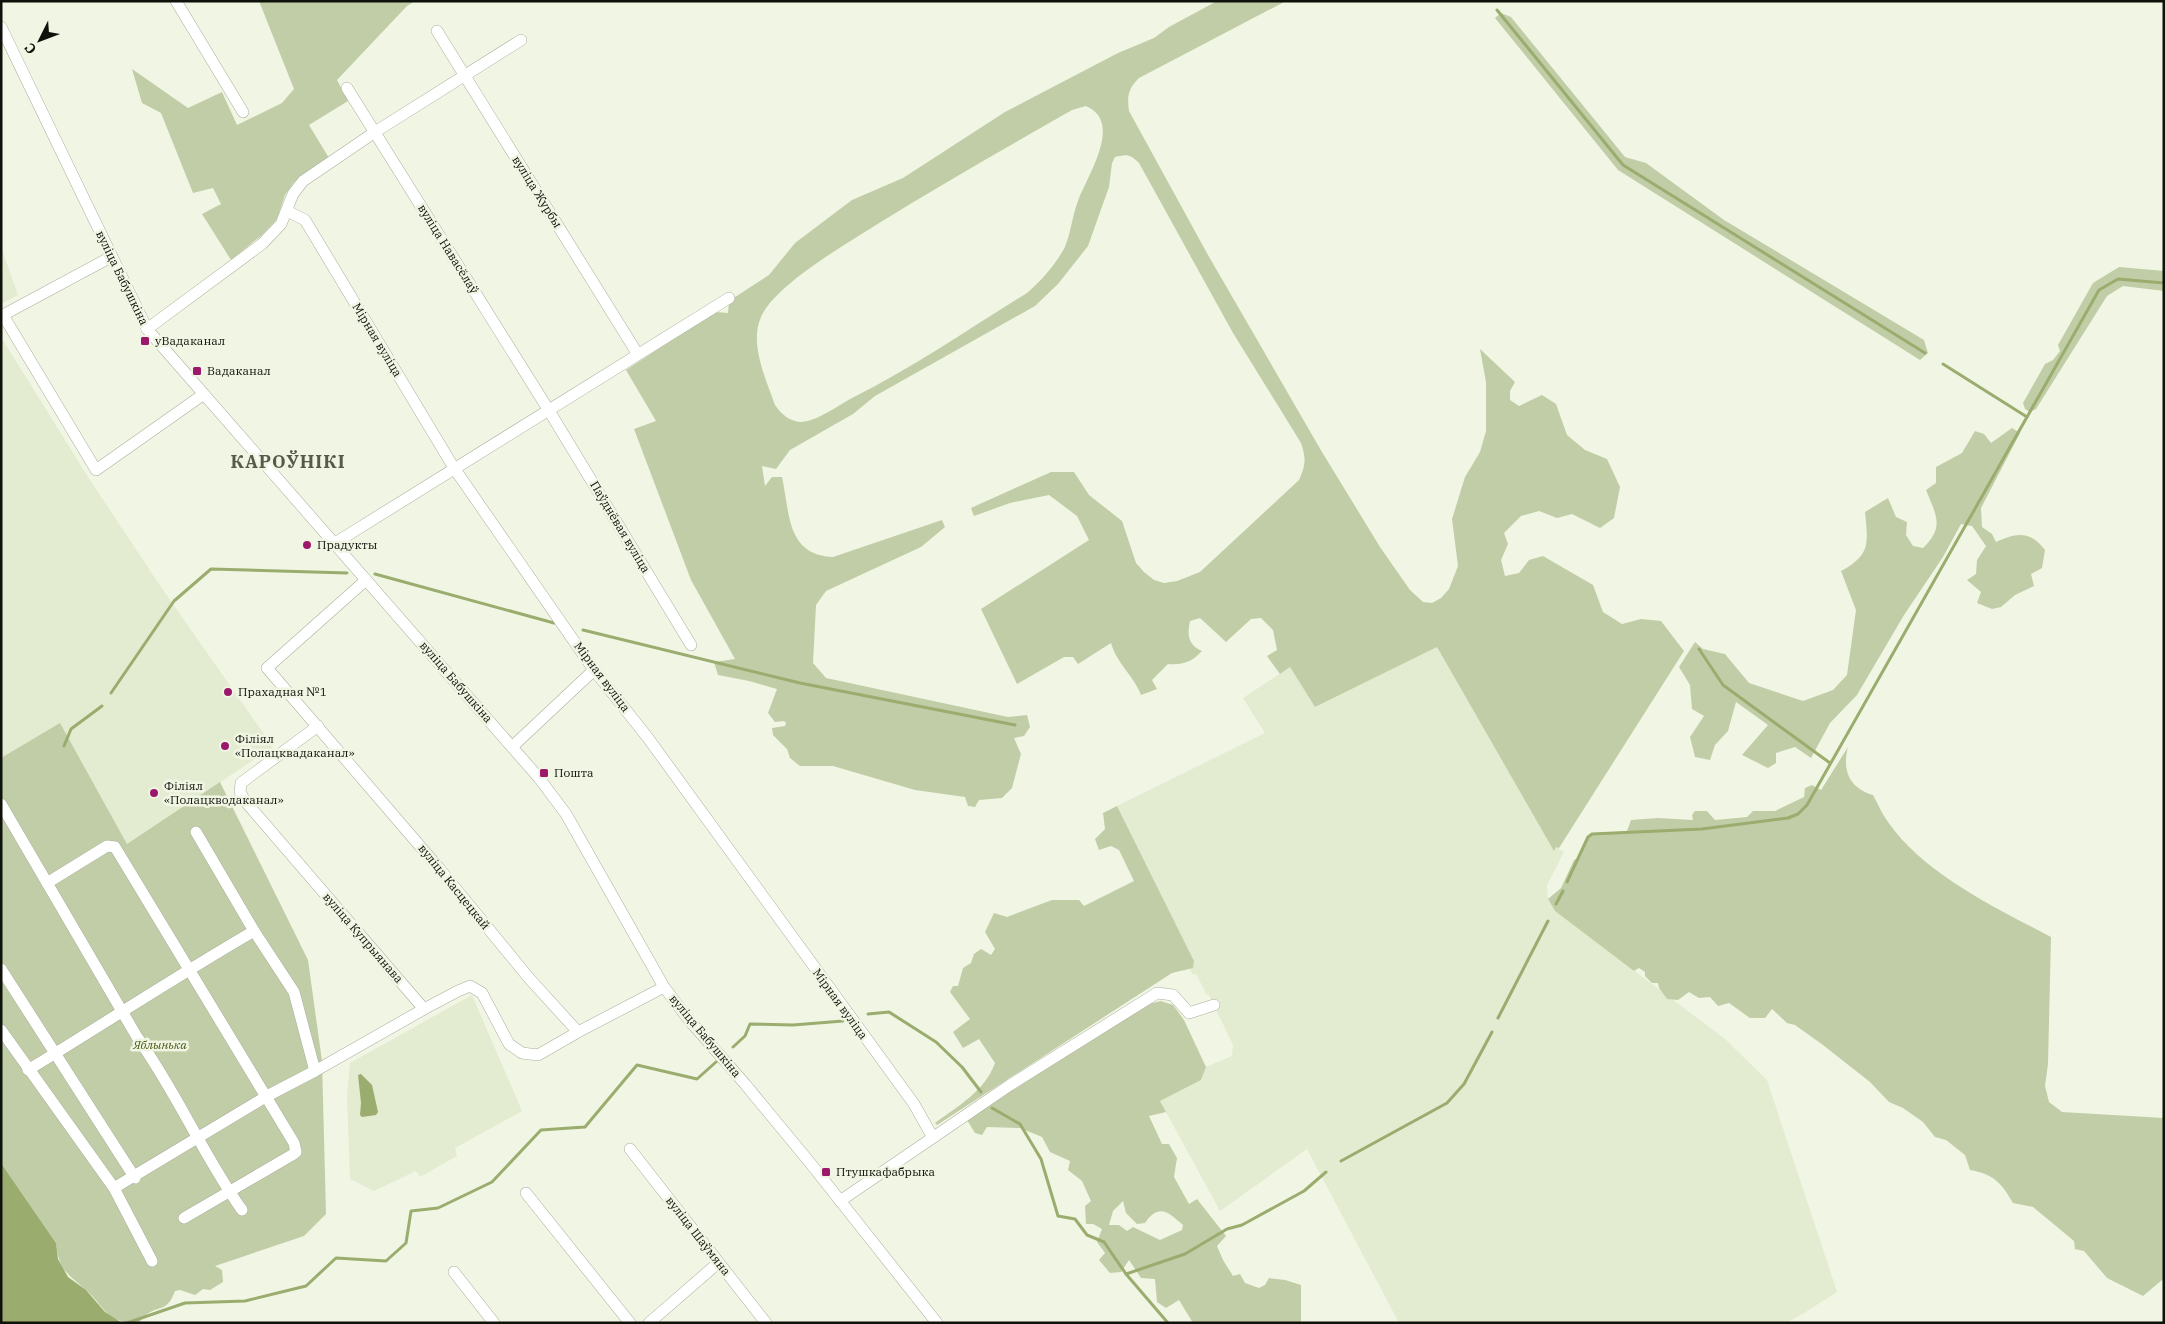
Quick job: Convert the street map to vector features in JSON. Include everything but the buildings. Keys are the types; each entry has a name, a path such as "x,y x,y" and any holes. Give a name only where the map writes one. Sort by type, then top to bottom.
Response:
{"street":[{"path":"176,1 242,112"},
{"name":"вуліца Бабушкіна","path":"1,27 147,329 513,746 566,814 664,987 688,1020 746,1084 938,1323"},
{"name":"вуліца Журбы","path":"437,31 637,354"},
{"path":"147,329 262,244 281,224 293,194 303,181 375,132 521,40"},
{"name":"вуліца Навасёлаў","path":"347,88 548,409"},
{"name":"Мірная вуліца","path":"287,211 305,220 454,468 594,670 648,738 914,1104 932,1136"},
{"path":"111,257 3,315 96,470 204,394"},
{"path":"334,543 729,298"},
{"name":"Паўднёвая вуліца","path":"548,409 691,645"},
{"name":"вуліца Касцецкай","path":"366,580 267,668 438,867 528,977 578,1032"},
{"path":"513,746 594,670"},
{"name":"вуліца Купрыянава","path":"318,726 241,783 240,792 245,801 424,1009"},
{"path":"1,804 199,1137 230,1193 242,1210"},
{"path":"196,832 254,931 294,992 315,1071"},
{"path":"47,883 106,846 115,847 294,1143 296,1152 230,1193 184,1218"},
{"path":"28,1070 123,1012 188,969 254,931"},
{"path":"1,969 134,1178"},
{"path":"114,1188 134,1178 267,1096 458,990 470,986 482,993 509,1044 522,1053 538,1055 664,987"},
{"path":"840,1200 1010,1085 1157,993 1173,994 1189,1013 1214,1005"},
{"path":"1,1030 114,1188 152,1261"},
{"name":"вуліца Шаўмяна","path":"630,1149 766,1323"},
{"path":"526,1193 630,1323"},
{"path":"649,1323 718,1263"},
{"path":"454,1272 494,1323"}],"shaded area":[{"path":"1,247 18,295 1,304"},
{"path":"1,337 88,477 161,587 273,747 127,844 60,724 1,758"},
{"path":"1437,647 1554,850 1556,847 1564,852 1547,885 1548,899 1555,911 1725,1039 1767,1080 1837,1292 1786,1323 1399,1323 1307,1149 1220,1211 1160,1101 1201,1080 1206,1067 1232,1056 1233,1045 1209,995 1207,995 1196,974 1193,975 1190,969 1193,967 1194,961 1117,806 1265,733 1243,698 1290,667 1315,707"},
{"path":"472,995 522,1111 455,1148 457,1156 420,1177 416,1171 374,1191 350,1179 347,1096 350,1063"},
{"path":"361,1074 372,1085 378,1112 376,1115 362,1117 360,1115 361,1103 358,1075"},
{"path":"1,1163 56,1243 58,1259 68,1277 86,1290 105,1312 122,1323 1,1323"}],"green space":[{"path":"259,1 415,1 407,6 337,80 348,101 309,125 329,158 294,182 285,195 277,219 262,235 231,260 202,214 221,204 213,188 193,193 161,113 142,103 132,69 188,108 222,92 237,125 282,103 294,89"},
{"path":"1217,1 1286,1 1139,78 1129,93 1129,111 1208,255 1322,452 1380,547 1410,590 1423,602 1432,603 1441,598 1449,589 1458,566 1452,519 1465,477 1480,452 1486,431 1486,382 1480,349 1515,382 1510,391 1510,400 1519,406 1542,395 1556,404 1567,435 1585,450 1607,459 1620,487 1614,518 1600,528 1572,514 1557,518 1539,511 1521,516 1504,533 1508,544 1501,560 1505,576 1519,573 1529,560 1543,556 1593,585 1603,612 1622,624 1641,619 1661,621 1684,651 1559,848 1556,847 1554,851 1437,647 1315,707 1290,667 1280,674 1267,656 1277,650 1273,630 1261,618 1251,619 1226,642 1200,618 1190,621 1189,635 1191,643 1202,651 1195,658 1187,662 1168,664 1152,680 1157,689 1141,695 1117,657 1111,643 1078,664 1073,657 1064,657 1017,684 981,609 1089,540 1077,516 1049,495 1010,503 974,516 971,508 1051,472 1074,472 1089,495 1122,521 1136,563 1154,580 1164,583 1177,581 1200,572 1299,480 1304,466 1304,453 1301,443 1233,333 1139,163 1128,156 1115,157 1112,163 1109,187 1088,246 1058,284 1035,306 875,396 853,414 790,450 776,469 762,466 765,486 772,477 782,477 793,530 798,540 806,549 818,554 833,557 942,520 945,527 921,547 826,591 816,605 813,663 826,678 1008,717 1027,715 1030,727 1024,736 1014,738 1021,754 1012,788 1002,798 979,800 975,807 968,806 965,797 915,790 833,766 800,766 790,758 787,749 773,735 772,728 785,726 786,723 784,721 775,722 768,713 777,689 718,675 714,662 735,659 691,580 634,429 656,421 626,370 715,312 728,313 729,301 769,275 795,243 852,200 903,178 1005,112 1118,53 1154,38 1169,27","holes":["1086,106 1097,114 1102,124 1103,136 1100,150 1078,201 1064,249 1043,278 1027,293 920,360 822,415 809,421 798,422 786,417 780,411 775,405 763,373 757,338 761,317 781,292 812,266 863,233 1072,110"]},
{"path":"1501,13 1511,17 1625,157 1646,163 1724,220 1924,340 1928,353 1920,360 1618,170 1495,18"},
{"path":"2119,267 2164,271 2164,291 2123,286 2107,296 2036,409 2030,412 2025,409 2023,403 2045,364 2053,360 2060,351 2058,345 2093,283"},
{"path":"2012,428 2020,433 1981,508 1982,527 1992,534 1996,542 2016,535 2022,535 2034,539 2045,550 2042,568 2031,574 2034,586 2015,595 2001,607 1992,609 1977,603 1981,592 1967,580 1976,574 1977,560 1986,546 1972,526 1961,524 1943,557 1904,615 1857,695 1830,723 1811,758 1795,747 1776,753 1776,763 1768,768 1742,755 1768,725 1736,702 1728,731 1715,745 1710,760 1695,757 1690,737 1704,716 1692,709 1690,685 1679,667 1695,642 1703,649 1725,654 1749,683 1803,701 1833,690 1847,675 1856,610 1841,571 1851,565 1863,553 1867,540 1865,512 1888,498 1896,517 1907,522 1906,535 1913,546 1923,548 1930,541 1936,527 1935,514 1926,490 1936,483 1936,467 1962,453 1975,431 1984,434 1991,443"},
{"name":"Яблынька","path":"60,723 127,844 220,782 308,960 322,1061 326,1214 304,1236 215,1266 222,1270 223,1282 210,1290 203,1289 195,1295 180,1290 175,1291 166,1305 147,1314 139,1323 119,1321 113,1318 65,1271 59,1260 56,1243 1,1163 1,758"},
{"path":"1848,747 1846,763 1849,777 1858,788 1873,795 1888,822 1903,841 1921,858 1941,874 1985,902 2051,937 2048,1064 2045,1086 2049,1102 2062,1112 2164,1118 2164,1281 2162,1280 2143,1296 2107,1278 2084,1251 2075,1249 2074,1241 2033,1207 2013,1203 1996,1180 1985,1174 1970,1170 1965,1155 1946,1140 1935,1137 1923,1122 1903,1108 1889,1102 1870,1082 1795,1025 1787,1023 1772,1009 1765,1018 1750,1018 1729,1003 1718,1006 1710,997 1699,998 1689,992 1678,1000 1667,999 1659,988 1658,983 1652,983 1645,976 1645,972 1639,968 1634,971 1555,911 1548,899 1561,888 1574,860 1580,857 1588,837 1592,834 1627,831 1631,820 1658,818 1693,820 1692,815 1695,811 1707,811 1715,820 1747,817 1753,811 1775,811 1804,797 1805,788 1812,785 1821,790"},
{"path":"1117,806 1194,961 1193,968 1172,973 937,1125 935,1123 978,1090 985,1082 995,1063 979,1039 963,1048 953,1032 970,1019 950,992 953,986 958,986 963,968 971,963 974,954 981,949 991,955 995,949 985,932 994,913 1007,917 1052,900 1079,900 1084,906 1134,881 1119,850 1111,846 1099,850 1095,839 1105,829 1103,813"},
{"path":"1161,1001 1173,1005 1184,1020 1206,1067 1201,1080 1160,1101 1166,1112 1149,1116 1162,1144 1169,1144 1177,1158 1174,1177 1189,1204 1197,1199 1226,1236 1217,1246 1233,1276 1240,1274 1245,1283 1259,1288 1265,1285 1269,1278 1301,1285 1301,1323 1193,1323 1179,1300 1166,1308 1157,1302 1155,1279 1141,1278 1129,1260 1121,1272 1110,1273 1099,1260 1105,1253 1097,1242 1102,1229 1093,1224 1086,1224 1085,1206 1091,1201 1082,1181 1068,1170 1070,1161 1050,1152 1042,1137 1020,1128 987,1127 982,1135 975,1133 967,1120 1144,1005","holes":["1123,1201 1126,1213 1137,1224 1145,1223 1159,1211 1168,1213 1183,1225 1182,1230 1160,1240 1133,1227 1127,1231 1119,1225 1109,1225 1113,1211"]}],"waterway":[{"path":"1497,10 1623,165 1925,353"},
{"path":"1567,882 1588,837 1592,834 1702,829 1788,818 1798,814 1807,805 2099,290 2118,279 2164,283"},
{"path":"1943,364 2027,417"},
{"path":"111,693 174,601 211,569 347,573"},
{"path":"375,574 554,623"},
{"path":"583,630 800,683 1015,725"},
{"path":"1699,649 1723,685 1830,763"},
{"path":"64,746 71,729 102,706"},
{"path":"1556,904 1563,891"},
{"path":"1498,1018 1548,921"},
{"path":"868,1014 889,1012 936,1042 962,1067 981,1092"},
{"path":"733,1047 745,1036 750,1024 793,1025 843,1021"},
{"path":"1341,1161 1447,1103 1464,1084 1492,1032"},
{"path":"127,1323 185,1303 245,1301 306,1286 336,1258 386,1261 406,1243 411,1211 438,1208 492,1182 541,1130 585,1127 637,1065 697,1079 716,1062"},
{"path":"992,1108 1020,1124 1041,1159 1058,1216 1075,1219 1087,1235 1104,1242 1126,1274 1168,1323"},
{"path":"1126,1274 1185,1254 1227,1229 1242,1225 1304,1191 1326,1172"}],"place":[{"name":"уВадаканал","path":"145,341"},
{"name":"Вадаканал","path":"197,371"},
{"name":"Прадукты","path":"307,545"},
{"name":"Прахадная №1","path":"228,692"},
{"name":"Філіял «Полацквадаканал»","path":"225,746"},
{"name":"Пошта","path":"544,773"},
{"name":"Філіял «Полацкводаканал»","path":"154,793"},
{"name":"Птушкафабрыка","path":"826,1172"}],"district":[{"name":"КАРОЎНІКІ","path":"288,462"}]}
